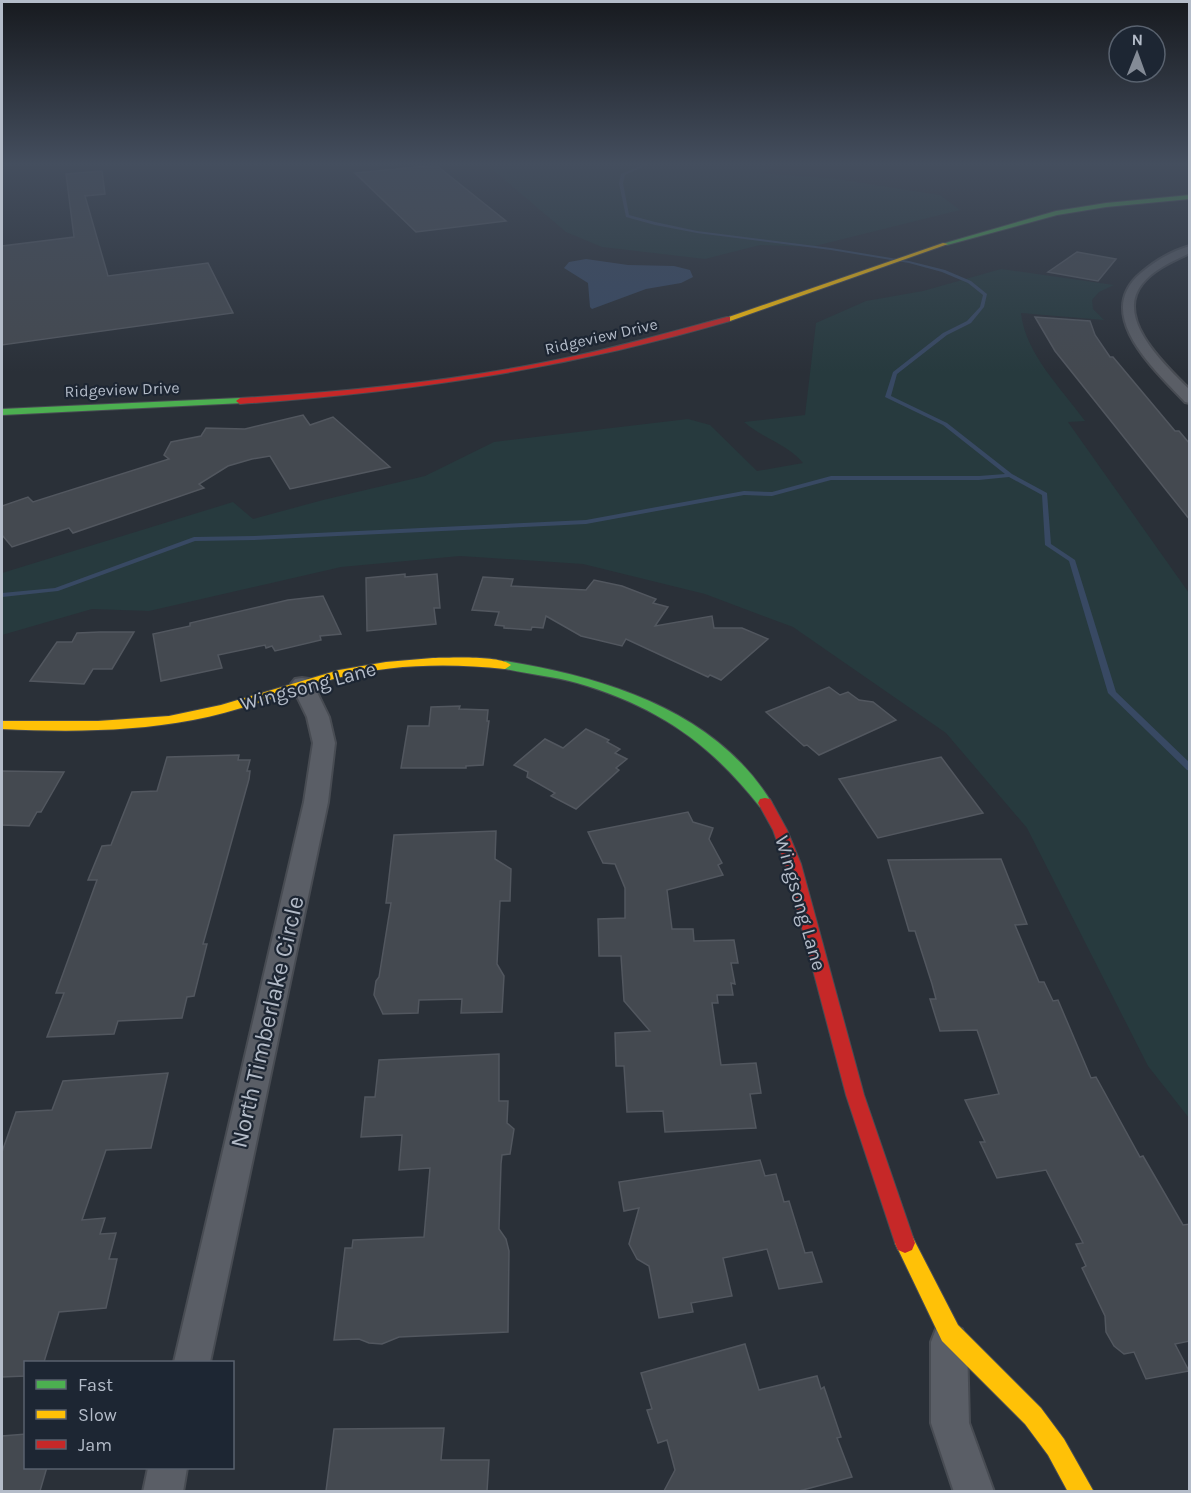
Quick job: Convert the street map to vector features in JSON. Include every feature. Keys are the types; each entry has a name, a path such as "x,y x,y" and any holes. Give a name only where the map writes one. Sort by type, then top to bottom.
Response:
{"main road":[{"name":"Ridgeview Drive","path":"2,412 296,398 535,368 626,348 988,233"},
{"name":"Wingsong Lane","path":"2,725 86,726 142,723 192,716 246,703 344,673 399,664 442,661 494,662 544,669 583,678 641,700 677,719 720,751 745,776 766,805 782,834 797,879 843,1056 873,1153 903,1237 949,1332 1027,1409 1063,1454 1082,1491"}],"street":[{"path":"1190,249 1157,264 1144,273 1134,285 1126,301 1126,316 1135,335 1162,371 1190,399"},
{"name":"North Timberlake Circle","path":"192,1361 316,802 324,743 318,717 302,684"},
{"name":"Wingsong Lane","path":"949,1332 950,1423 974,1491"},
{"path":"163,1491 168,1469"}],"green space":[{"path":"568,233 869,233 811,247 760,245 705,259 602,247"},
{"path":"1001,269 1114,285 1099,292 1092,300 1093,309 1104,320 1021,313 1024,328 1045,370 1085,421 1068,422 1189,593 1189,1118 1148,1066 1027,828 946,733 793,627 705,594 583,564 460,556 341,567 149,611 92,609 2,635 2,573 233,502 253,519 425,476 494,442 688,419 710,425 757,471 803,463 790,451 744,422 805,415 816,323 866,301 923,291"}],"water":[{"path":"586,259 628,265 674,266 690,270 693,277 681,283 646,289 592,309 588,283 564,268 569,262"}],"building":[{"path":"73,233 96,233 108,276 208,263 233,313 2,345 2,246 74,237"},
{"path":"1077,252 1116,259 1098,281 1048,272"},
{"path":"1035,317 1090,321 1095,335 1110,357 1113,357 1175,431 1179,431 1190,444 1190,520 1055,351"},
{"path":"303,415 310,425 333,417 390,467 290,489 270,456 252,459 228,466 199,484 204,488 73,533 69,528 12,547 2,535 2,506 28,497 33,502 169,459 164,455 171,442 201,436 206,428 245,429"},
{"path":"405,574 405,577 437,574 440,608 434,608 436,624 367,631 366,578"},
{"path":"483,577 513,579 511,586 586,590 594,580 622,586 656,599 653,603 668,607 655,626 712,616 714,628 742,628 768,639 721,680 710,675 708,677 626,639 622,646 581,636 546,616 543,628 532,627 531,630 495,625 499,612 472,610"},
{"path":"323,596 341,634 320,636 321,640 275,651 272,646 266,648 265,645 218,655 222,668 161,681 153,634 288,600"},
{"path":"134,632 112,669 93,669 84,684 30,681 57,642 72,642 77,633"},
{"path":"829,687 840,695 848,692 859,700 873,702 896,720 819,755 807,745 804,746 766,712"},
{"path":"460,706 459,709 488,710 487,721 489,721 483,765 466,766 466,768 401,768 408,726 429,726 431,707"},
{"path":"586,729 609,740 607,742 620,749 615,753 627,759 616,768 619,770 576,809 551,796 555,793 527,777 528,772 514,765 545,739 563,748"},
{"path":"239,755 238,760 250,760 247,771 250,771 249,779 203,944 207,944 194,996 187,997 182,1018 118,1021 114,1034 47,1037 64,993 56,993 97,880 88,880 102,846 111,845 132,792 157,791 167,757"},
{"path":"941,757 983,813 878,838 839,779"},
{"path":"2,771 64,772 41,812 37,812 29,826 2,825"},
{"path":"688,812 693,822 713,828 709,839 722,863 718,865 723,875 667,890 672,929 693,929 694,941 734,940 738,963 731,963 735,984 731,983 733,995 717,995 718,1003 712,1003 721,1065 756,1063 761,1093 750,1094 756,1128 665,1132 663,1111 627,1112 624,1066 616,1066 615,1033 650,1031 624,1001 621,956 599,956 598,919 625,918 625,888 615,864 603,863 588,832"},
{"path":"496,831 495,859 511,869 510,901 500,901 497,964 504,976 502,1012 461,1013 462,999 419,1000 418,1013 383,1014 374,995 391,903 386,903 394,835"},
{"path":"1001,859 1027,924 1015,925 1039,982 1044,982 1053,1001 1058,1000 1091,1078 1096,1077 1140,1157 1143,1156 1183,1225 1190,1224 1190,1341 1175,1344 1189,1371 1146,1379 1134,1352 1124,1354 1114,1346 1106,1332 1105,1316 1082,1268 1086,1266 1076,1244 1083,1243 1046,1170 997,1178 980,1142 985,1142 965,1100 999,1094 977,1030 940,1031 930,999 936,999 932,984 915,931 909,931 888,860"},
{"path":"499,1054 499,1101 508,1101 507,1123 514,1129 510,1154 502,1155 499,1229 506,1239 509,1251 508,1332 399,1337 382,1344 359,1339 334,1340 345,1248 352,1248 353,1240 424,1237 430,1168 399,1170 402,1135 361,1137 365,1097 375,1097 379,1060"},
{"path":"168,1073 151,1148 106,1150 82,1220 105,1218 100,1234 116,1233 109,1259 117,1259 106,1308 59,1312 44,1361 24,1361 24,1376 2,1377 2,1152 16,1112 52,1110 63,1081"},
{"path":"760,1160 765,1176 776,1174 784,1202 789,1201 805,1253 812,1252 822,1282 779,1289 767,1249 723,1258 732,1296 691,1303 693,1312 659,1318 649,1266 637,1259 629,1244 639,1208 624,1211 619,1182"},
{"path":"745,1344 759,1390 817,1376 821,1389 824,1387 841,1437 837,1438 852,1477 799,1491 664,1491 675,1470 667,1440 658,1443 647,1410 652,1409 641,1373"},
{"path":"444,1428 441,1460 489,1460 487,1491 326,1491 334,1429"},
{"path":"24,1434 24,1469 46,1469 40,1491 2,1491 2,1436"}],"waterway":[{"path":"702,233 871,255 943,271 970,282 985,295 982,307 969,322 945,334 895,373 888,397 945,424 1010,475"},
{"path":"2,595 56,590 194,539 586,522 744,493 772,494 831,478 979,478 1010,475"},
{"path":"1010,475 1045,494 1048,545 1072,560 1112,693 1190,768"}],"traffic: fast":[{"path":"945,244 986,233"},
{"path":"2,412 240,401"},
{"path":"505,665 580,680 616,691 651,706 683,725 713,747 741,773 765,803"}],"traffic: slow":[{"path":"727,319 945,244"},
{"path":"2,725 146,723 224,709 316,680 386,665 433,661 505,665"},
{"path":"905,1243 950,1333 1033,1416 1056,1447 1082,1492"}],"traffic: jam":[{"path":"240,401 425,384 547,365 667,337 727,319"},
{"path":"765,803 780,830 793,864 855,1095 905,1243"}]}
